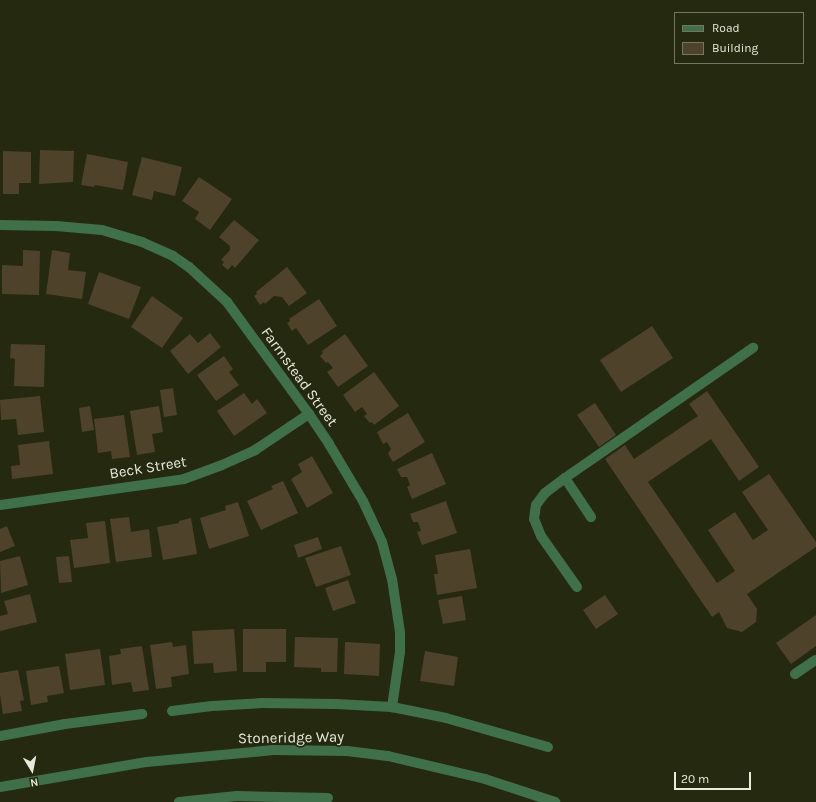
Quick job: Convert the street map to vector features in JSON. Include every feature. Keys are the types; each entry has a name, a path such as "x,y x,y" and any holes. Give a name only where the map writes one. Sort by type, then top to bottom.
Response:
{"street":[{"name":"Farmstead Street","path":"0,225 56,226 102,230 142,242 174,256 203,278 227,302 309,414 363,501 386,553 397,606 400,632 400,652 392,708"},
{"path":"577,587 541,536 534,520 536,505 545,493 565,478 753,348"},
{"name":"Beck Street","path":"0,504 184,479 222,465 255,450 309,414"},
{"path":"565,478 591,517"},
{"path":"795,674 816,660"},
{"path":"172,711 212,706 262,703 336,704 392,708 446,718 548,748"},
{"path":"0,736 65,724 142,714"},
{"name":"Stoneridge Way","path":"0,787 147,762 273,750 347,751 388,756 485,779 555,802"},
{"path":"180,802 237,796 328,798"}],"building":[{"path":"40,150 74,151 73,182 39,184"},
{"path":"3,151 31,152 31,183 19,183 19,194 3,194"},
{"path":"87,154 128,162 123,190 95,185 94,187 81,185"},
{"path":"142,157 182,167 175,196 154,191 152,200 132,195"},
{"path":"199,177 232,199 210,230 195,219 199,212 182,201"},
{"path":"234,220 259,240 235,268 232,265 228,270 222,265 224,262 221,260 230,250 230,246 219,237"},
{"path":"23,250 40,251 39,295 2,294 2,265 23,266"},
{"path":"52,250 70,253 68,270 86,272 82,299 46,294"},
{"path":"287,267 307,293 289,306 282,297 274,296 265,304 264,302 260,305 254,296 257,294 256,292"},
{"path":"99,272 141,287 129,319 88,304"},
{"path":"152,296 183,318 162,348 131,327"},
{"path":"319,299 337,326 308,345 296,328 292,331 287,323 290,321 289,319"},
{"path":"652,326 673,358 621,392 600,360"},
{"path":"210,333 221,347 188,374 170,351 190,334 198,343"},
{"path":"345,334 368,366 338,387 327,372 333,368 320,356 323,353 322,351"},
{"path":"11,344 45,345 44,387 14,386 15,359 10,358"},
{"path":"224,356 233,369 229,372 239,385 216,401 197,375"},
{"path":"374,372 399,406 374,425 364,416 367,414 362,407 355,412 343,395"},
{"path":"173,388 177,415 164,417 160,390"},
{"path":"707,391 759,467 739,481 711,439 648,482 717,583 735,571 708,530 735,512 753,540 768,530 742,492 769,474 816,542 816,547 747,594 757,609 756,622 742,632 727,628 719,612 712,617 605,459 625,445 634,459 698,416 689,404"},
{"path":"244,393 252,404 257,399 267,413 234,436 217,411"},
{"path":"40,396 44,432 18,435 16,419 1,420 0,400"},
{"path":"595,403 616,435 599,447 577,415"},
{"path":"90,406 94,430 82,432 79,408"},
{"path":"159,406 163,432 152,434 155,452 137,455 130,411"},
{"path":"408,413 425,442 393,462 388,454 391,449 387,442 383,444 377,432"},
{"path":"124,415 130,457 112,459 111,451 98,453 94,419"},
{"path":"49,441 53,474 12,479 11,466 20,465 18,445"},
{"path":"432,453 446,484 412,499 407,487 410,485 407,477 401,477 397,469"},
{"path":"312,456 333,493 307,508 291,479 302,472 298,464"},
{"path":"283,481 298,513 261,530 247,501 273,489 271,486"},
{"path":"446,501 457,533 422,545 417,532 421,531 418,522 413,522 410,514"},
{"path":"238,502 249,536 209,549 200,518 226,510 225,506"},
{"path":"129,517 131,532 149,529 152,557 116,562 110,519"},
{"path":"191,518 197,554 163,560 157,527 179,523 179,521"},
{"path":"105,521 110,563 74,568 70,540 88,538 86,523"},
{"path":"7,526 15,546 0,552 0,529"},
{"path":"318,537 322,549 298,558 294,545"},
{"path":"341,546 351,575 316,587 305,558"},
{"path":"470,549 477,588 437,595 434,574 438,574 435,555"},
{"path":"20,556 28,585 1,593 0,561"},
{"path":"69,556 72,582 59,583 56,557"},
{"path":"348,580 356,603 333,611 325,588"},
{"path":"30,594 37,622 0,631 0,616 8,614 4,601"},
{"path":"605,595 618,614 596,629 583,610"},
{"path":"462,596 466,620 443,624 438,600"},
{"path":"816,615 816,646 791,664 776,643"},
{"path":"234,629 237,671 214,673 213,663 194,664 192,631"},
{"path":"243,629 286,629 286,662 266,662 266,672 243,672"},
{"path":"295,637 338,638 337,672 321,672 321,668 294,667"},
{"path":"172,642 173,647 186,645 189,674 171,677 172,687 156,689 150,645"},
{"path":"345,642 380,644 379,676 344,674"},
{"path":"142,646 149,690 133,692 131,682 112,685 109,656 121,654 120,649"},
{"path":"100,649 105,685 70,690 65,654"},
{"path":"425,651 458,657 454,686 420,681"},
{"path":"59,666 64,693 47,696 48,702 31,705 26,671"},
{"path":"18,670 24,700 20,701 22,711 3,714 0,695 0,673"}]}
